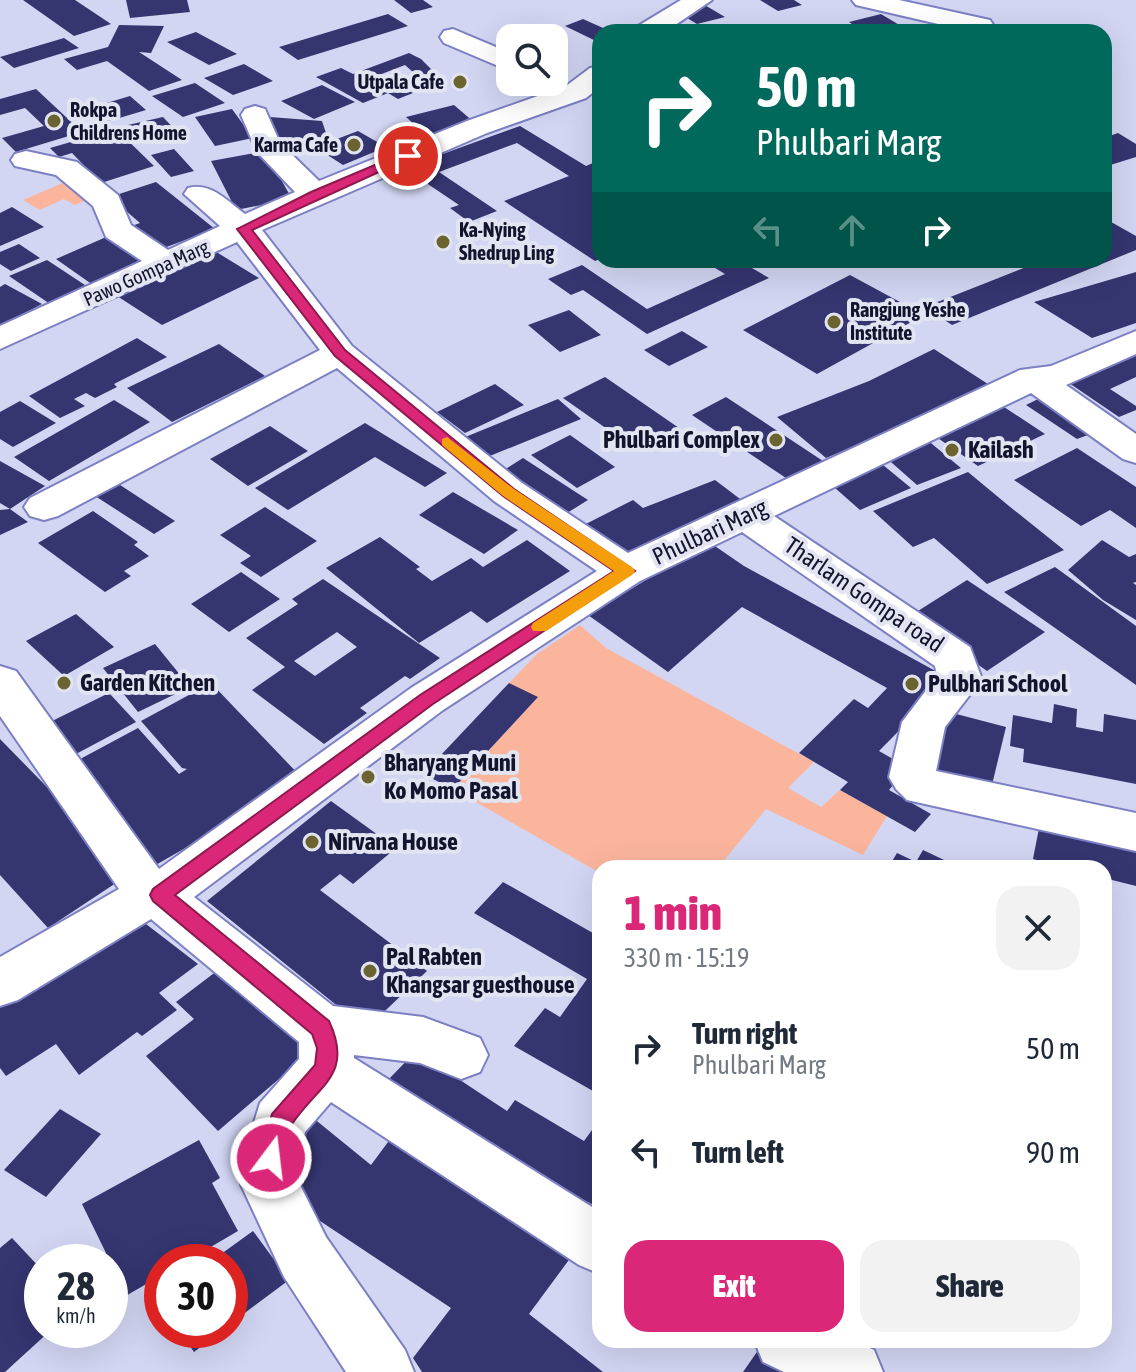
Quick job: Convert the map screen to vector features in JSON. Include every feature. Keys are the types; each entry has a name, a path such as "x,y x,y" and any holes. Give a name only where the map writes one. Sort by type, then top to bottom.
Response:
{"street":[{"path":"660,24 699,0"},
{"path":"865,0 972,24"},
{"path":"453,37 496,57"},
{"name":"Pawo Gompa Marg","path":"0,339 315,194 576,83"},
{"path":"255,115 267,146 315,194"},
{"path":"26,160 66,168 107,202 117,230 166,263"},
{"path":"199,194 244,229 340,353 508,492 626,571"},
{"name":"Phulbari Marg","path":"0,984 126,907 160,895 427,699 626,571 1033,378 1058,376 1136,341"},
{"path":"44,507 340,353"},
{"path":"1033,378 1136,451"},
{"name":"Tharlam Gompa road","path":"746,516 955,658 960,679 924,722 912,777 924,787 1136,832"},
{"path":"0,682 142,883 160,895 323,1048 592,1239"},
{"path":"323,1048 423,1040 461,1055"},
{"path":"323,1048 280,1121 271,1158 270,1185 305,1257 383,1372"},
{"path":"802,1348 852,1372"}],"shaded area":[{"path":"65,182 93,197 75,205 64,199 40,210 23,200"},
{"path":"580,625 606,648 814,762 788,788 821,807 840,790 887,816 863,855 766,809 725,860 592,860 592,868 453,789 537,698 509,683 537,654"}],"building":[{"path":"23,0 75,0 111,24 74,36"},
{"path":"126,0 187,0 190,12 130,18"},
{"path":"394,0 423,0 433,7 411,13"},
{"path":"760,0 794,0 802,5 778,11"},
{"path":"703,4 725,17 697,24 682,15 699,11 692,7"},
{"path":"388,14 408,26 298,60 279,47"},
{"path":"881,14 898,24 852,24 849,22"},
{"path":"583,19 594,24 592,39 568,25"},
{"path":"119,25 164,26 151,53 139,52 182,80 149,91 107,61 77,70 64,59 108,47"},
{"path":"196,32 237,54 209,65 167,42"},
{"path":"64,38 79,48 14,68 0,57"},
{"path":"409,53 421,59 441,79 425,83 405,65 379,75 413,93 398,99 388,93 363,103 316,77 341,68 353,74"},
{"path":"244,64 273,81 233,95 204,78"},
{"path":"195,83 225,103 183,117 152,96"},
{"path":"322,85 355,102 314,119 281,101"},
{"name":"Rokpa Childrens Home","path":"36,89 82,132 16,152 2,138 44,126 25,108 0,115 0,99"},
{"path":"130,96 146,110 106,122 90,108"},
{"path":"454,105 475,123 426,135 406,117"},
{"path":"232,109 253,138 215,146 195,117"},
{"path":"163,117 179,134 143,143 128,125"},
{"path":"270,117 322,121 329,142 358,131 386,147 343,165 315,147 278,156"},
{"path":"520,126 586,166 592,163 592,259 504,201 569,176 517,143 439,172 497,211 469,222 450,208 459,205 404,168"},
{"path":"116,129 154,166 101,183 72,153 59,157 50,148"},
{"path":"1118,133 1136,144 1136,157 1112,164 1112,135"},
{"path":"174,149 194,171 171,177 151,155"},
{"path":"265,151 292,199 236,210 211,161"},
{"path":"156,182 215,229 153,252 126,228 140,223 110,197"},
{"path":"12,207 44,227 0,246 0,213"},
{"path":"1112,222 1136,236 1136,250 1112,260"},
{"path":"113,234 151,259 93,285 56,259"},
{"path":"19,244 40,258 11,271 0,264 0,252"},
{"path":"213,250 259,278 162,325 117,296"},
{"path":"47,260 91,289 53,306 9,276"},
{"path":"582,265 647,309 725,274 715,268 752,268 769,278 647,334 583,290 571,295 548,279"},
{"path":"1024,268 1092,268 952,325 925,307"},
{"path":"1136,272 1136,323 1092,338 1034,302"},
{"name":"Rangjung Yeshe Institute","path":"850,275 924,315 817,374 743,330"},
{"path":"5,284 42,304 0,326 0,287"},
{"path":"569,310 601,335 560,352 528,325"},
{"path":"682,331 708,347 669,366 644,350"},
{"path":"137,338 167,357 114,384 117,387 95,398 86,393 74,399 85,406 60,418 29,396"},
{"path":"219,344 265,376 172,422 127,388"},
{"path":"1136,348 1136,377 1110,389 1136,406 1136,410 1119,417 1069,383 1134,355 1128,350"},
{"path":"934,349 994,388 826,458 777,417 869,381"},
{"path":"605,377 679,428 637,450 563,398"},
{"path":"495,384 524,405 465,433 437,412"},
{"path":"1048,394 1096,432 1077,439 1026,405"},
{"path":"726,397 826,463 792,482 692,415"},
{"path":"558,399 581,419 480,460 458,440"},
{"path":"114,400 150,422 49,481 14,457"},
{"path":"20,401 56,423 13,447 0,439 0,412"},
{"path":"998,403 1045,434 978,466 932,434"},
{"path":"365,423 447,473 425,487 375,457 288,510 255,488"},
{"path":"270,426 308,451 248,486 210,459"},
{"path":"570,435 615,467 577,488 531,455"},
{"path":"926,439 961,468 917,485 883,455"},
{"path":"1077,448 1136,487 1136,528 1110,510 1081,526 1014,480"},
{"path":"523,458 588,500 559,518 504,470"},
{"path":"877,460 911,488 860,510 826,480"},
{"path":"0,461 45,486 10,509 0,503"},
{"path":"968,472 1064,550 987,584 934,538 913,547 873,511"},
{"path":"715,480 752,508 626,567 576,529 633,500 643,508"},
{"path":"114,481 175,521 154,534 92,494"},
{"path":"453,492 518,530 484,554 419,515"},
{"path":"265,507 317,541 261,577 240,563 251,556 220,535"},
{"path":"10,509 28,522 0,535 0,510"},
{"path":"93,511 138,542 134,545 149,556 124,571 131,576 105,592 38,543"},
{"path":"380,537 420,567 416,569 432,581 471,558 483,567 527,540 570,571 487,623 471,611 419,643 326,568"},
{"path":"1102,540 1129,557 1136,554 1136,582 1133,583 1136,585 1136,620 1103,600 1068,570"},
{"path":"709,542 744,566 950,679 879,751 907,767 889,790 931,814 915,832 840,790 848,782 799,753 854,699 868,708 887,688 742,607 668,672 588,615"},
{"path":"1055,567 1136,626 1136,685 1004,592"},
{"path":"241,572 280,599 229,632 191,604"},
{"path":"323,579 440,658 410,679 405,676 360,708 367,713 324,744 252,690 285,667 246,638 298,604 292,599","holes":["337,632 357,647 315,676 294,661"]},
{"path":"967,580 1045,632 987,671 910,616"},
{"path":"76,614 114,647 64,676 26,641"},
{"path":"155,644 190,687 138,712 103,668"},
{"path":"211,683 304,780 140,874 69,765 138,728 179,774 187,769 182,768 141,721"},
{"path":"509,683 538,697 453,789 423,774"},
{"path":"109,693 136,722 76,754 50,722"},
{"path":"1054,704 1077,709 1076,727 1103,732 1104,714 1136,720 1136,784 1023,762 1024,749 1010,746 1013,715 1052,723"},
{"path":"941,710 1006,727 990,793 922,774"},
{"path":"0,739 131,873 48,928 0,875"},
{"path":"331,801 396,848 353,884 340,874 320,890 427,971 366,1029 207,901"},
{"path":"1040,823 1136,848 1136,886 1112,880 1112,860 1033,859"},
{"path":"923,850 944,860 917,860"},
{"path":"897,853 912,860 893,860"},
{"path":"503,882 592,932 592,1090 514,1046 545,1008 560,1017 587,979 474,913"},
{"path":"146,924 198,964 159,993 177,1010 142,1036 137,1032 79,1075 56,1044 6,1076 0,1068 0,991 103,931"},
{"path":"230,961 320,1044 218,1131 146,1056 194,1019 176,1002"},
{"path":"416,1051 507,1111 515,1100 584,1141 592,1130 592,1204 573,1195 389,1079"},
{"path":"60,1109 101,1134 46,1197 4,1170"},
{"path":"307,1113 371,1165 391,1138 577,1249 529,1314 603,1372 422,1372 413,1358 451,1308 305,1211 294,1197 290,1132"},
{"path":"199,1140 220,1178 212,1183 238,1231 216,1244 144,1244 144,1285 128,1295 128,1244 102,1244 82,1204"},
{"path":"253,1231 289,1280 248,1311 248,1244 235,1244"},
{"path":"12,1238 24,1251 24,1348 31,1348 5,1372 0,1372 0,1248"},
{"path":"759,1349 791,1372 743,1372"}],"slow traffic":[{"path":"447,442 508,492 626,571 539,627"}],"place":[{"name":"Utpala Cafe","path":"460,82"},
{"name":"Rokpa Childrens Home","path":"54,121"},
{"name":"Karma Cafe","path":"354,145"},
{"name":"Ka-Nying Shedrup Ling","path":"443,242"},
{"name":"Rangjung Yeshe Institute","path":"834,322"},
{"name":"Phulbari Complex","path":"776,440"},
{"name":"Kailash","path":"952,450"},
{"name":"Garden Kitchen","path":"64,683"},
{"name":"Pulbhari School","path":"912,684"},
{"name":"Bharyang Muni Ko Momo Pasal","path":"368,777"},
{"name":"Nirvana House","path":"312,842"},
{"name":"Pal Rabten Khangsar guesthouse","path":"370,971"}],"route":[{"path":"271,1158 280,1121 325,1069 328,1048 321,1028 160,895 427,699 626,571 508,492 340,353 244,229 315,194 408,156"}]}
